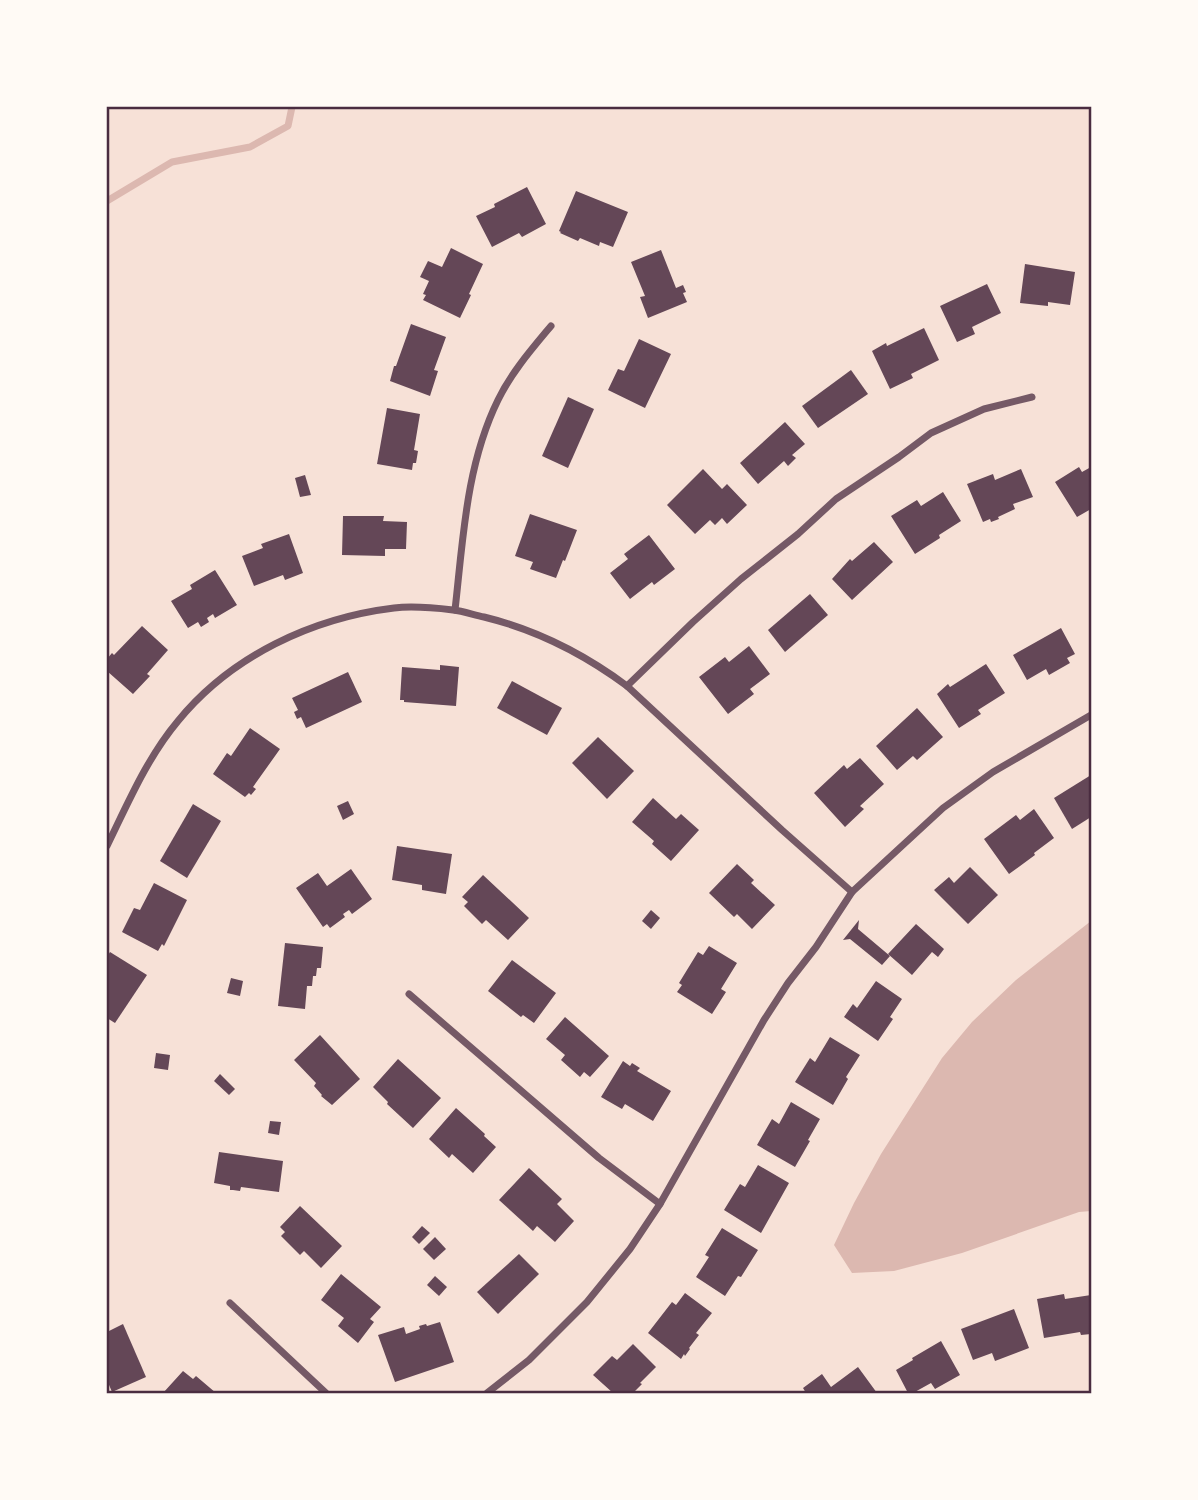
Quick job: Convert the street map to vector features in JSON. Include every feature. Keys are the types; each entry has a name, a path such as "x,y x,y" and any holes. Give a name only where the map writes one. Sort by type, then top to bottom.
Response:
{"street":[{"path":"455,610 470,490 482,439 498,400 520,363 551,326"},
{"path":"627,686 741,579 798,534 836,499 931,433 984,409 1032,397"},
{"path":"107,846 155,752 178,720 206,690 239,664 275,643 345,617 397,607 455,610 541,635 604,668 852,892"},
{"path":"487,1393 529,1360 587,1303 630,1249 660,1204 764,1020 852,892 943,808 993,772 1091,715"},
{"path":"410,994 599,1158 660,1204"},
{"path":"230,1303 326,1393"}],"shaded area":[{"path":"1091,921 1091,1211 1079,1212 962,1253 894,1271 852,1273 834,1245 881,1154 942,1058 972,1022 1016,980"}],"building":[{"path":"527,187 546,224 522,237 519,233 492,247 476,216"},
{"path":"576,191 628,212 613,247 600,242 599,246 580,238 578,241 560,233"},
{"path":"451,248 483,264 460,318 423,300 429,281 420,277 428,261 442,267"},
{"path":"661,250 676,288 683,285 687,302 648,318 640,297 645,296 631,262"},
{"path":"1025,264 1075,272 1070,305 1048,302 1048,306 1020,303"},
{"path":"987,284 1001,313 972,327 975,334 957,342 940,306"},
{"path":"411,324 446,337 434,370 438,371 430,396 390,381"},
{"path":"924,328 939,360 911,374 913,378 890,389 872,351"},
{"path":"639,339 671,354 645,408 608,390 618,369 624,371"},
{"path":"851,370 868,394 818,428 802,406"},
{"path":"568,397 594,409 568,468 542,456"},
{"path":"387,408 420,414 414,450 418,451 412,470 377,464"},
{"path":"785,422 805,444 792,455 796,458 788,466 784,461 758,484 740,463"},
{"path":"1079,467 1082,472 1091,467 1091,509 1077,517 1055,482"},
{"path":"703,469 722,489 727,484 747,505 727,524 722,518 715,525 710,520 695,534 667,505"},
{"path":"1021,469 1033,497 1013,504 1015,509 998,517 999,519 983,522 967,484 993,474 995,480"},
{"path":"305,475 311,495 300,497 295,478"},
{"path":"943,492 961,521 915,554 891,516 917,500 921,506"},
{"path":"530,514 577,530 556,578 530,569 533,562 515,556"},
{"path":"343,516 384,516 383,521 407,522 406,549 385,549 385,556 342,555"},
{"path":"289,534 303,573 285,580 283,575 254,586 242,556 263,548 261,544"},
{"path":"649,535 675,569 630,599 610,573 628,559 624,554"},
{"path":"874,542 893,562 852,600 832,579 850,559 852,561"},
{"path":"215,570 237,605 215,618 213,614 207,618 209,622 201,627 198,622 188,628 171,601 192,589 190,585"},
{"path":"810,594 828,615 785,652 768,630"},
{"path":"142,626 168,650 133,694 107,671 107,659"},
{"path":"1061,628 1075,654 1067,658 1070,663 1049,675 1046,669 1027,680 1013,655"},
{"path":"749,646 770,674 750,689 754,694 728,714 699,677 725,657 729,662"},
{"path":"986,664 1005,693 978,710 981,714 959,728 937,694 948,684 950,687"},
{"path":"440,665 459,667 456,706 400,700 402,667 440,670"},
{"path":"348,672 362,702 306,728 301,717 297,719 294,712 298,710 292,698"},
{"path":"512,681 562,708 547,735 497,708"},
{"path":"917,708 943,737 917,760 913,756 897,770 876,746"},
{"path":"250,728 280,749 253,787 256,789 245,797 213,774 227,753 231,756"},
{"path":"598,737 634,771 607,799 572,763"},
{"path":"860,758 884,784 860,806 864,809 845,827 814,793 844,765 847,769"},
{"path":"1091,775 1091,817 1072,829 1054,798"},
{"path":"653,798 676,819 681,814 699,830 671,861 652,844 654,841 632,822"},
{"path":"348,801 354,814 343,820 337,806"},
{"path":"193,804 221,821 187,878 160,861"},
{"path":"1034,809 1054,838 1009,874 984,839 1016,815 1020,820"},
{"path":"397,846 452,854 446,894 422,890 422,885 392,880"},
{"path":"737,864 754,880 751,883 775,905 752,929 737,914 734,917 709,893"},
{"path":"970,867 998,895 968,924 934,890 949,877 954,883"},
{"path":"351,869 372,899 352,914 349,910 343,914 345,917 330,928 327,924 323,927 296,888 318,873 327,886"},
{"path":"483,875 529,918 508,940 486,920 482,924 464,906 468,902 462,897"},
{"path":"154,883 187,900 164,946 162,944 158,951 122,932 134,908 140,910"},
{"path":"651,910 660,918 651,929 642,921"},
{"path":"859,920 858,929 890,956 882,965 850,939 843,940"},
{"path":"916,924 944,949 938,957 932,952 912,975 888,954"},
{"path":"285,943 323,947 321,968 317,968 316,976 313,976 312,986 307,986 305,1009 278,1006"},
{"path":"709,946 737,963 721,989 726,992 712,1014 677,992 682,985 679,983 698,952 703,955"},
{"path":"110,952 147,975 115,1023 107,1018 107,957"},
{"path":"512,960 556,993 534,1023 523,1015 521,1017 488,991"},
{"path":"231,978 243,981 240,996 227,993"},
{"path":"876,981 902,999 890,1017 893,1019 878,1041 844,1017 853,1004 857,1008"},
{"path":"565,1017 609,1056 590,1077 584,1072 580,1077 561,1060 565,1055 546,1039"},
{"path":"320,1035 360,1079 332,1105 321,1096 314,1086 316,1083 294,1060"},
{"path":"830,1037 860,1055 833,1105 795,1082 810,1058 815,1062"},
{"path":"156,1053 170,1055 168,1070 154,1068"},
{"path":"398,1059 441,1098 413,1128 373,1087"},
{"path":"623,1061 640,1068 637,1071 671,1091 653,1121 625,1104 622,1109 601,1097"},
{"path":"220,1074 235,1089 229,1095 214,1081"},
{"path":"791,1102 820,1119 795,1167 757,1145 772,1119 779,1124"},
{"path":"456,1108 496,1147 473,1173 452,1154 449,1158 429,1139"},
{"path":"270,1121 281,1122 279,1135 268,1133"},
{"path":"219,1152 283,1161 279,1192 241,1187 240,1191 230,1190 230,1186 214,1183"},
{"path":"758,1165 789,1183 761,1233 724,1210 740,1184 745,1187"},
{"path":"529,1168 562,1199 557,1204 574,1221 555,1242 537,1226 533,1231 499,1200"},
{"path":"300,1206 342,1246 321,1268 304,1251 300,1255 281,1236 285,1232 280,1227"},
{"path":"422,1226 430,1233 419,1244 412,1237"},
{"path":"722,1228 758,1250 725,1296 696,1277 709,1257 705,1255"},
{"path":"435,1237 446,1249 434,1260 423,1249"},
{"path":"519,1254 539,1274 498,1314 477,1292"},
{"path":"341,1274 381,1307 370,1319 374,1322 358,1343 338,1326 344,1318 321,1300"},
{"path":"435,1276 447,1287 439,1296 427,1285"},
{"path":"685,1293 712,1313 681,1359 648,1333 672,1302 676,1305"},
{"path":"1064,1294 1065,1299 1091,1295 1091,1334 1081,1335 1080,1332 1044,1338 1037,1299"},
{"path":"1014,1309 1029,1348 995,1361 992,1353 973,1360 961,1329"},
{"path":"440,1322 454,1362 395,1382 378,1335 404,1327 406,1334 420,1329 419,1326"},
{"path":"123,1324 146,1377 112,1392 107,1380 107,1332"},
{"path":"941,1341 960,1375 935,1389 931,1383 908,1393 896,1370"},
{"path":"633,1344 656,1367 633,1393 613,1393 593,1375 612,1356 617,1360"},
{"path":"858,1367 877,1393 806,1393 803,1388 822,1374 831,1387"},
{"path":"183,1371 193,1379 196,1376 216,1393 163,1393"}],"waterway":[{"path":"107,201 172,162 250,147 288,126 292,107"}]}
